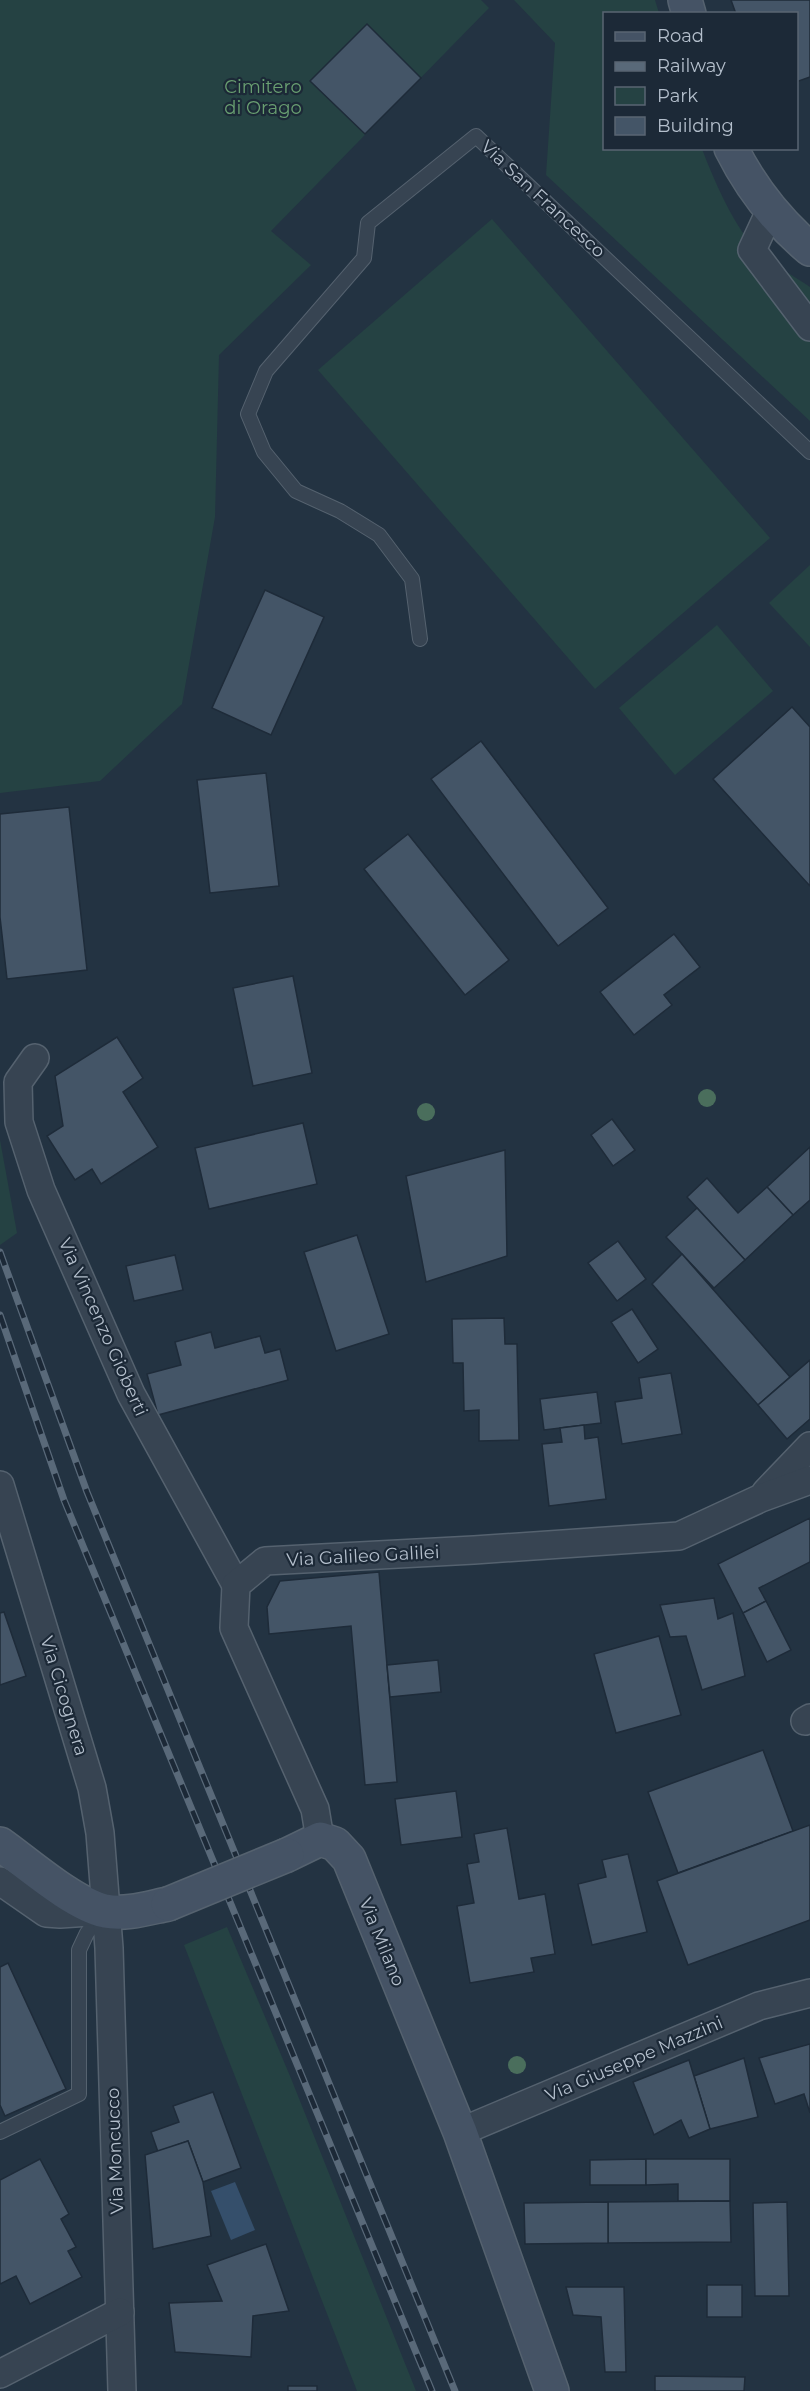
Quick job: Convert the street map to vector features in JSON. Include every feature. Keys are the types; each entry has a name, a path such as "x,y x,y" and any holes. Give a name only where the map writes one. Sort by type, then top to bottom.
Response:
{"street":[{"path":"732,150 771,209 810,249"},
{"path":"771,209 752,250 810,327"},
{"name":"Via Vincenzo Gioberti","path":"35,1058 18,1082 19,1122 41,1190 131,1394 236,1585"},
{"path":"761,1498 810,1446"},
{"name":"Via Galileo Galilei","path":"236,1585 265,1561 679,1536 761,1498 810,1480"},
{"name":"Via Cicognera","path":"0,1485 92,1788 100,1833 105,1911"},
{"path":"0,1881 46,1913 134,1911 168,1904 320,1839 315,1809 234,1628 236,1585"},
{"name":"Via Milano","path":"320,1839 335,1844 349,1859 460,2132 552,2391"},
{"path":"0,1844 80,1900 105,1911"},
{"name":"Via Moncucco","path":"105,1911 109,1948 122,2391"},
{"name":"Via Giuseppe Mazzini","path":"460,2132 759,2006 810,1993"},
{"path":"759,2006 810,2013"},
{"path":"0,2374 120,2312"}],"lane":[{"name":"Via San Francesco","path":"420,639 412,579 379,535 340,511 296,491 264,452 248,414 266,371 364,258 368,223 476,136 810,452"},
{"path":"0,2132 79,2094 79,1950 87,1933 105,1911"}],"green space":[{"name":"Cimitero di Orago","path":"0,0 481,0 489,8 271,231 311,265 219,355 215,517 182,704 100,781 0,793"},
{"path":"514,0 655,0 659,12 603,12 603,150 702,150 726,204 751,243 771,262 810,287 810,421 546,175 555,43"},
{"path":"492,219 770,538 595,689 318,370"},
{"path":"810,565 810,647 769,603"},
{"path":"717,625 773,691 675,775 619,708"},
{"path":"0,1140 17,1233 0,1245"},
{"path":"227,1927 290,2076 416,2391 357,2391 184,1945"}],"water":[{"path":"235,2182 255,2230 231,2240 211,2191"}],"building":[{"path":"731,0 810,0 810,77 798,81 798,12 735,12"},
{"path":"367,24 421,78 365,134 310,81"},
{"path":"265,590 324,617 271,735 212,708"},
{"path":"792,707 810,727 810,886 713,779"},
{"path":"481,741 608,908 558,946 431,779"},
{"path":"266,773 279,886 210,893 197,780"},
{"path":"69,807 87,970 7,979 0,917 0,814"},
{"path":"408,834 509,960 465,995 364,869"},
{"path":"674,934 700,967 664,995 672,1005 634,1035 600,992"},
{"path":"293,976 312,1073 253,1086 233,988"},
{"path":"117,1037 143,1078 123,1092 158,1147 101,1184 92,1169 75,1180 47,1136 63,1126 55,1076"},
{"path":"612,1119 635,1150 613,1166 591,1135"},
{"path":"303,1123 317,1184 209,1209 195,1148"},
{"path":"810,1147 810,1200 793,1215 767,1187"},
{"path":"505,1150 507,1256 426,1282 406,1176"},
{"path":"707,1178 738,1213 767,1187 793,1215 745,1260 687,1197"},
{"path":"697,1208 745,1260 714,1288 666,1237"},
{"path":"357,1235 389,1334 336,1351 304,1252"},
{"path":"618,1241 646,1279 617,1301 588,1263"},
{"path":"682,1254 790,1377 758,1405 652,1284"},
{"path":"175,1255 183,1290 134,1301 126,1266"},
{"path":"632,1309 658,1349 638,1363 611,1322"},
{"path":"504,1318 505,1344 517,1344 519,1440 479,1441 479,1410 464,1411 463,1363 453,1363 452,1319"},
{"path":"211,1332 215,1348 260,1336 265,1353 280,1349 288,1380 158,1415 147,1374 181,1365 175,1342"},
{"path":"810,1360 810,1419 787,1439 758,1405"},
{"path":"671,1373 682,1434 622,1444 615,1402 642,1398 639,1378"},
{"path":"597,1392 601,1423 544,1430 540,1399"},
{"path":"584,1425 585,1439 598,1437 606,1499 549,1506 542,1444 562,1442 560,1428"},
{"path":"810,1518 810,1562 759,1588 766,1601 743,1613 718,1564"},
{"path":"379,1572 397,1782 365,1785 351,1626 269,1634 267,1607 280,1581"},
{"path":"714,1598 718,1619 733,1613 745,1676 702,1690 686,1636 670,1637 660,1605"},
{"path":"766,1601 791,1650 767,1662 743,1613"},
{"path":"4,1612 26,1676 0,1685 0,1613"},
{"path":"659,1636 681,1715 616,1733 594,1654"},
{"path":"438,1660 441,1692 390,1697 387,1665"},
{"path":"763,1750 793,1831 678,1873 648,1792"},
{"path":"456,1791 462,1837 401,1845 395,1799"},
{"path":"810,1825 810,1920 688,1965 657,1881"},
{"path":"507,1828 519,1899 545,1894 555,1954 531,1958 534,1972 470,1983 457,1906 474,1903 467,1864 479,1862 474,1834"},
{"path":"628,1854 647,1932 592,1945 578,1884 606,1877 602,1860"},
{"path":"8,1963 66,2089 5,2116 0,2105 0,1967"},
{"path":"810,2044 810,2113 804,2094 775,2104 759,2058"},
{"path":"744,2058 758,2117 710,2129 694,2076"},
{"path":"689,2060 710,2129 689,2138 681,2120 654,2135 633,2082"},
{"path":"213,2092 241,2168 203,2182 188,2141 158,2152 151,2132 179,2122 173,2106"},
{"path":"188,2141 203,2182 211,2236 153,2249 145,2155"},
{"path":"40,2159 69,2214 61,2219 76,2247 68,2251 82,2277 30,2304 16,2276 0,2284 0,2180"},
{"path":"646,2159 646,2185 590,2185 590,2160"},
{"path":"646,2159 730,2159 730,2201 678,2201 678,2184 646,2185"},
{"path":"730,2201 731,2242 608,2243 608,2202"},
{"path":"608,2202 608,2243 525,2244 524,2203"},
{"path":"787,2202 789,2296 755,2296 753,2203"},
{"path":"266,2244 289,2311 253,2316 251,2357 175,2352 169,2303 222,2301 207,2265"},
{"path":"707,2285 742,2285 742,2317 707,2317"},
{"path":"566,2287 624,2287 626,2372 605,2372 601,2317 573,2315"},
{"path":"655,2376 745,2377 744,2391 655,2391"},
{"path":"288,2386 317,2386 317,2391 288,2391"}],"railway":[{"path":"0,1252 87,1492 455,2391"},
{"path":"0,1315 64,1500 432,2391"}]}
